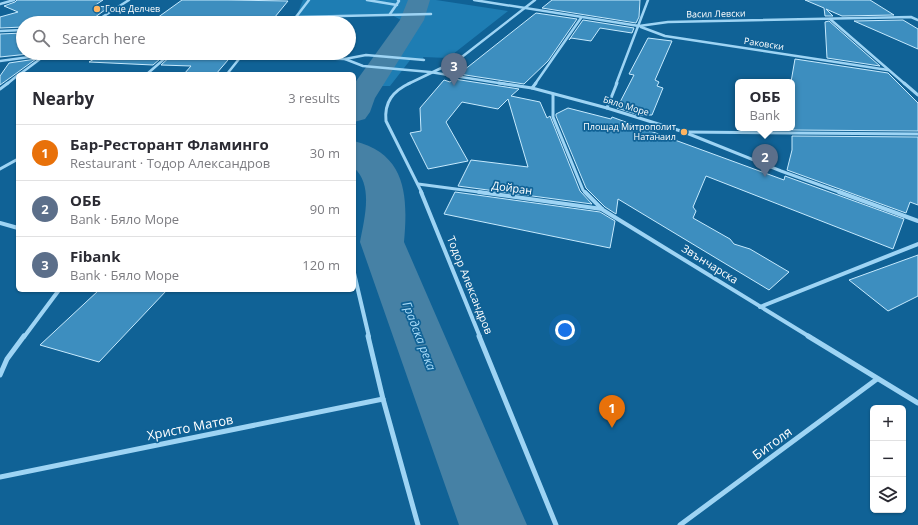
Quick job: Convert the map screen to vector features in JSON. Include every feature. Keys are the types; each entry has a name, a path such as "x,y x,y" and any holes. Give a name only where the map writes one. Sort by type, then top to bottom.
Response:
{"street":[{"path":"0,4 14,0"},
{"path":"104,16 129,0"},
{"path":"297,16 309,0"},
{"path":"367,0 396,5"},
{"path":"390,14 399,1 398,0"},
{"name":"Васил Левски","path":"474,0 523,9 639,26 668,22 829,18 911,17 918,20"},
{"name":"Тодор Александров","path":"535,0 458,60 401,87 391,98 385,109 386,121 418,184 556,525"},
{"path":"607,108 648,0"},
{"path":"327,16 431,14"},
{"path":"532,88 581,18"},
{"path":"829,18 918,95"},
{"name":"Раковски","path":"639,26 665,36 888,70"},
{"path":"0,31 16,30"},
{"path":"356,57 366,55 424,60"},
{"path":"0,61 16,59"},
{"path":"23,72 38,60"},
{"path":"149,72 163,60"},
{"path":"229,72 239,60"},
{"name":"Бяло Море","path":"348,60 363,66 430,72 532,88 607,108 684,132 781,171 918,221"},
{"path":"0,89 16,77"},
{"name":"Звънчарска","path":"553,94 553,117 584,190 603,210 918,403"},
{"path":"684,132 918,134"},
{"path":"0,169 16,159"},
{"name":"Дойран","path":"418,184 603,210"},
{"path":"0,223 16,227"},
{"path":"760,307 918,244"},
{"path":"356,282 383,399 418,525"},
{"path":"0,374 7,359 57,292"},
{"name":"Битоля","path":"680,525 877,379"},
{"name":"Христо Матов","path":"0,477 383,399"}],"shaded area":[{"path":"303,0 436,0 508,11 448,58 423,57 424,60 411,59 390,86 358,86 362,78 384,51 401,20 390,14 296,16"}],"building":[{"path":"17,0 103,0 94,6 109,7 97,16 16,16 16,27 0,28 0,17 18,12 4,6"},
{"path":"182,0 288,1 276,16 160,16"},
{"path":"552,0 640,0 639,17 636,23 542,8"},
{"path":"805,0 870,0 894,15 842,16 826,9 833,16 825,16 824,8"},
{"path":"536,13 577,19 548,61 524,84 459,74"},
{"path":"583,20 634,28 632,33 600,28 591,41 571,38 569,40"},
{"path":"903,20 918,29 918,49 854,21"},
{"path":"829,21 880,66 827,58 825,22"},
{"path":"16,33 16,55 0,57 0,34"},
{"path":"648,38 672,41 655,80 659,82 657,86 663,88 652,115 639,115 617,108 634,75 629,74"},
{"path":"795,59 888,73 918,103 918,131 795,130 795,79 792,79"},
{"path":"35,60 0,85 0,76 9,63"},
{"path":"92,60 159,60 153,65 89,62"},
{"path":"166,60 228,60 218,72 186,72 191,66 161,65"},
{"path":"454,79 519,89 511,96 540,102 547,118 550,116 580,191 592,204 458,186 471,160 528,167 508,99 498,109 462,102 446,122 468,161 428,169 410,133 421,131 420,108 444,80 450,82"},
{"path":"568,108 611,119 612,117 784,180 785,176 904,219 893,249 706,176 693,207 696,211 693,218 730,239 734,244 750,249 789,272 769,290 618,199 616,214 605,207 586,188 556,116 556,114"},
{"path":"792,136 918,137 918,205 910,202 906,213 787,170 792,150"},
{"path":"455,192 600,212 615,221 610,248 444,214"},
{"path":"918,255 918,296 888,311 849,280"},
{"path":"97,292 165,292 99,362 40,345"}],"waterway":[{"name":"Градска река","path":"356,107 360,98 412,20 419,0"},
{"name":"Градска река","path":"356,153 372,165 382,182 386,202 382,242 493,525"}],"place":[{"name":"Гоце Делчев","path":"97,9"},
{"name":"Fibank","path":"454,86"},
{"name":"Площад Митрополит Натанаил","path":"684,132"},
{"name":"ОББ","path":"765,177"},
{"name":"Бар-Ресторант Фламинго","path":"612,428"}]}
